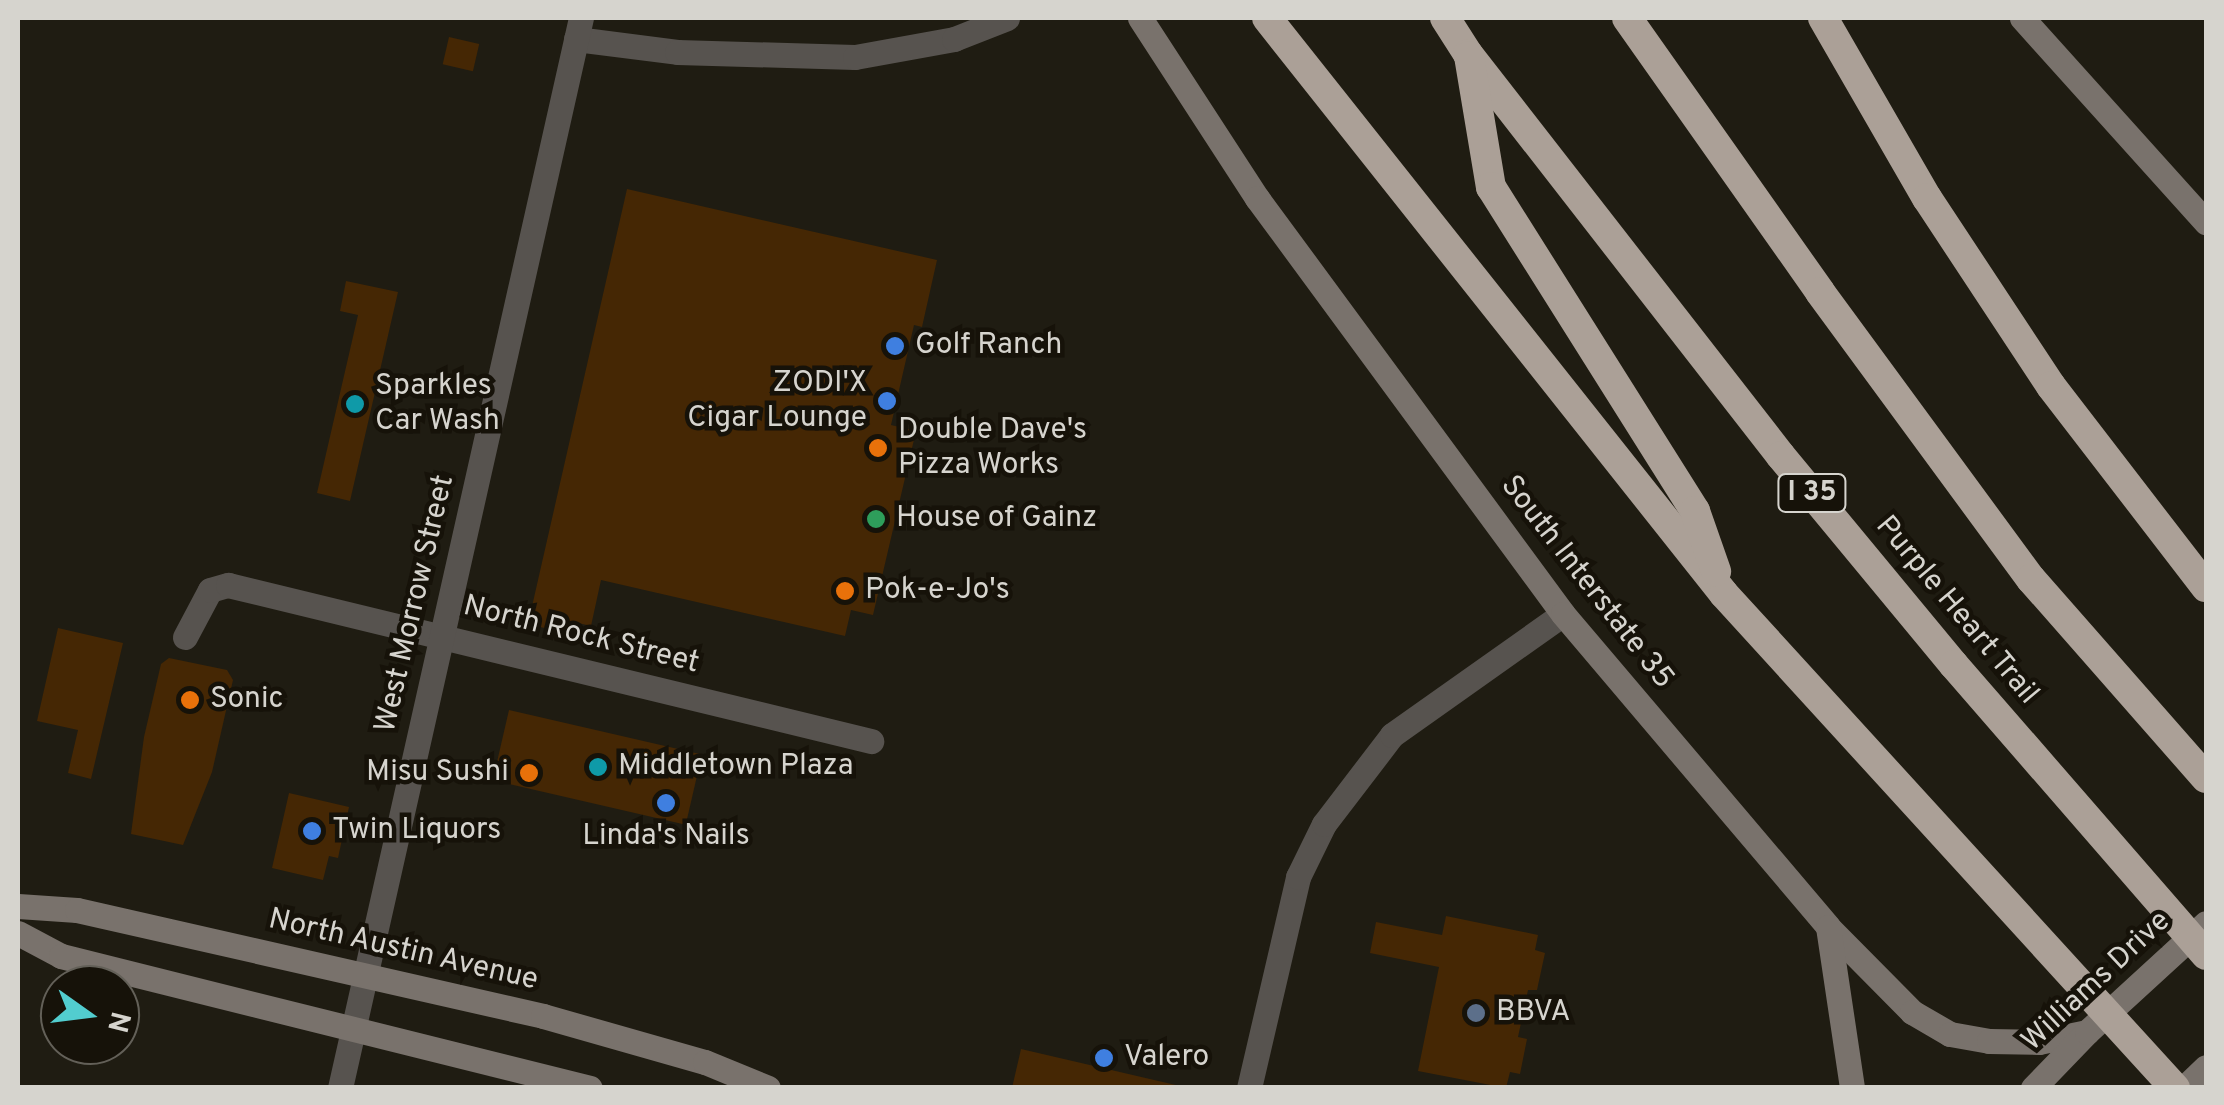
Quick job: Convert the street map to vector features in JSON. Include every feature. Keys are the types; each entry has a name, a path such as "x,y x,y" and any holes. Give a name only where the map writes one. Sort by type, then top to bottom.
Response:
{"highway":[{"path":"1267,18 1724,594 2175,1088"},
{"name":"Purple Heart Trail","path":"1445,18 1468,54 1793,471 2018,740 2206,955"},
{"path":"1627,18 2031,579 2206,778"},
{"path":"1823,18 1927,198 2051,386 2206,586"},
{"path":"1468,54 1490,187 1695,511 1724,594"}],"main road":[{"name":"South Interstate 35","path":"1140,18 1257,198 1563,614 1828,927 1912,1012 1950,1034 1989,1042 2039,1042 2087,1032"},
{"path":"2022,18 2206,222"},
{"name":"North Austin Avenue","path":"18,906 77,910 543,1016 705,1062 768,1088"},
{"name":"Williams Drive","path":"2034,1088 2087,1032 2206,923"},
{"path":"1828,927 1852,1088"},
{"path":"18,933 62,956 590,1088"},
{"path":"2184,1088 2206,1067"}],"street":[{"path":"579,28 678,52 854,57 954,38 1008,18"},
{"name":"West Morrow Street","path":"340,1088 579,28"},
{"name":"North Rock Street","path":"185,637 210,590 228,586 871,740"},
{"path":"1249,1088 1298,877 1324,824 1392,736 1563,614"}],"building":[{"path":"449,37 479,44 473,71 443,64"},
{"path":"627,189 937,260 922,327 914,325 891,425 916,431 873,615 851,610 845,636 601,580 591,626 561,619 557,631 528,624"},
{"name":"Sparkles Car Wash","path":"346,281 398,292 350,501 317,493 358,315 340,311"},
{"path":"58,628 123,643 91,779 68,773 78,730 37,721"},
{"path":"169,658 227,670 233,680 212,772 183,845 131,834 144,737 161,664"},
{"name":"Middletown Plaza","path":"509,710 702,755 686,825 493,780"},
{"name":"Twin Liquors","path":"289,793 349,807 338,858 329,856 323,880 272,868"},
{"name":"BBVA","path":"1446,916 1538,935 1535,950 1545,953 1537,990 1528,990 1518,1037 1527,1039 1520,1074 1510,1072 1506,1088 1418,1071 1439,967 1370,953 1376,922 1442,935"},
{"name":"Valero","path":"1021,1049 1180,1086 1012,1088"}],"place":[{"name":"Golf Ranch","path":"895,346"},
{"name":"ZODI'X Cigar Lounge","path":"887,401"},
{"name":"Sparkles Car Wash","path":"355,404"},
{"name":"Double Dave's Pizza Works","path":"878,448"},
{"name":"House of Gainz","path":"876,519"},
{"name":"Pok-e-Jo's","path":"845,591"},
{"name":"Sonic","path":"190,700"},
{"name":"Middletown Plaza","path":"598,767"},
{"name":"Misu Sushi","path":"529,773"},
{"name":"Linda's Nails","path":"666,803"},
{"name":"Twin Liquors","path":"312,831"},
{"name":"BBVA","path":"1476,1013"},
{"name":"Valero","path":"1104,1058"}]}
